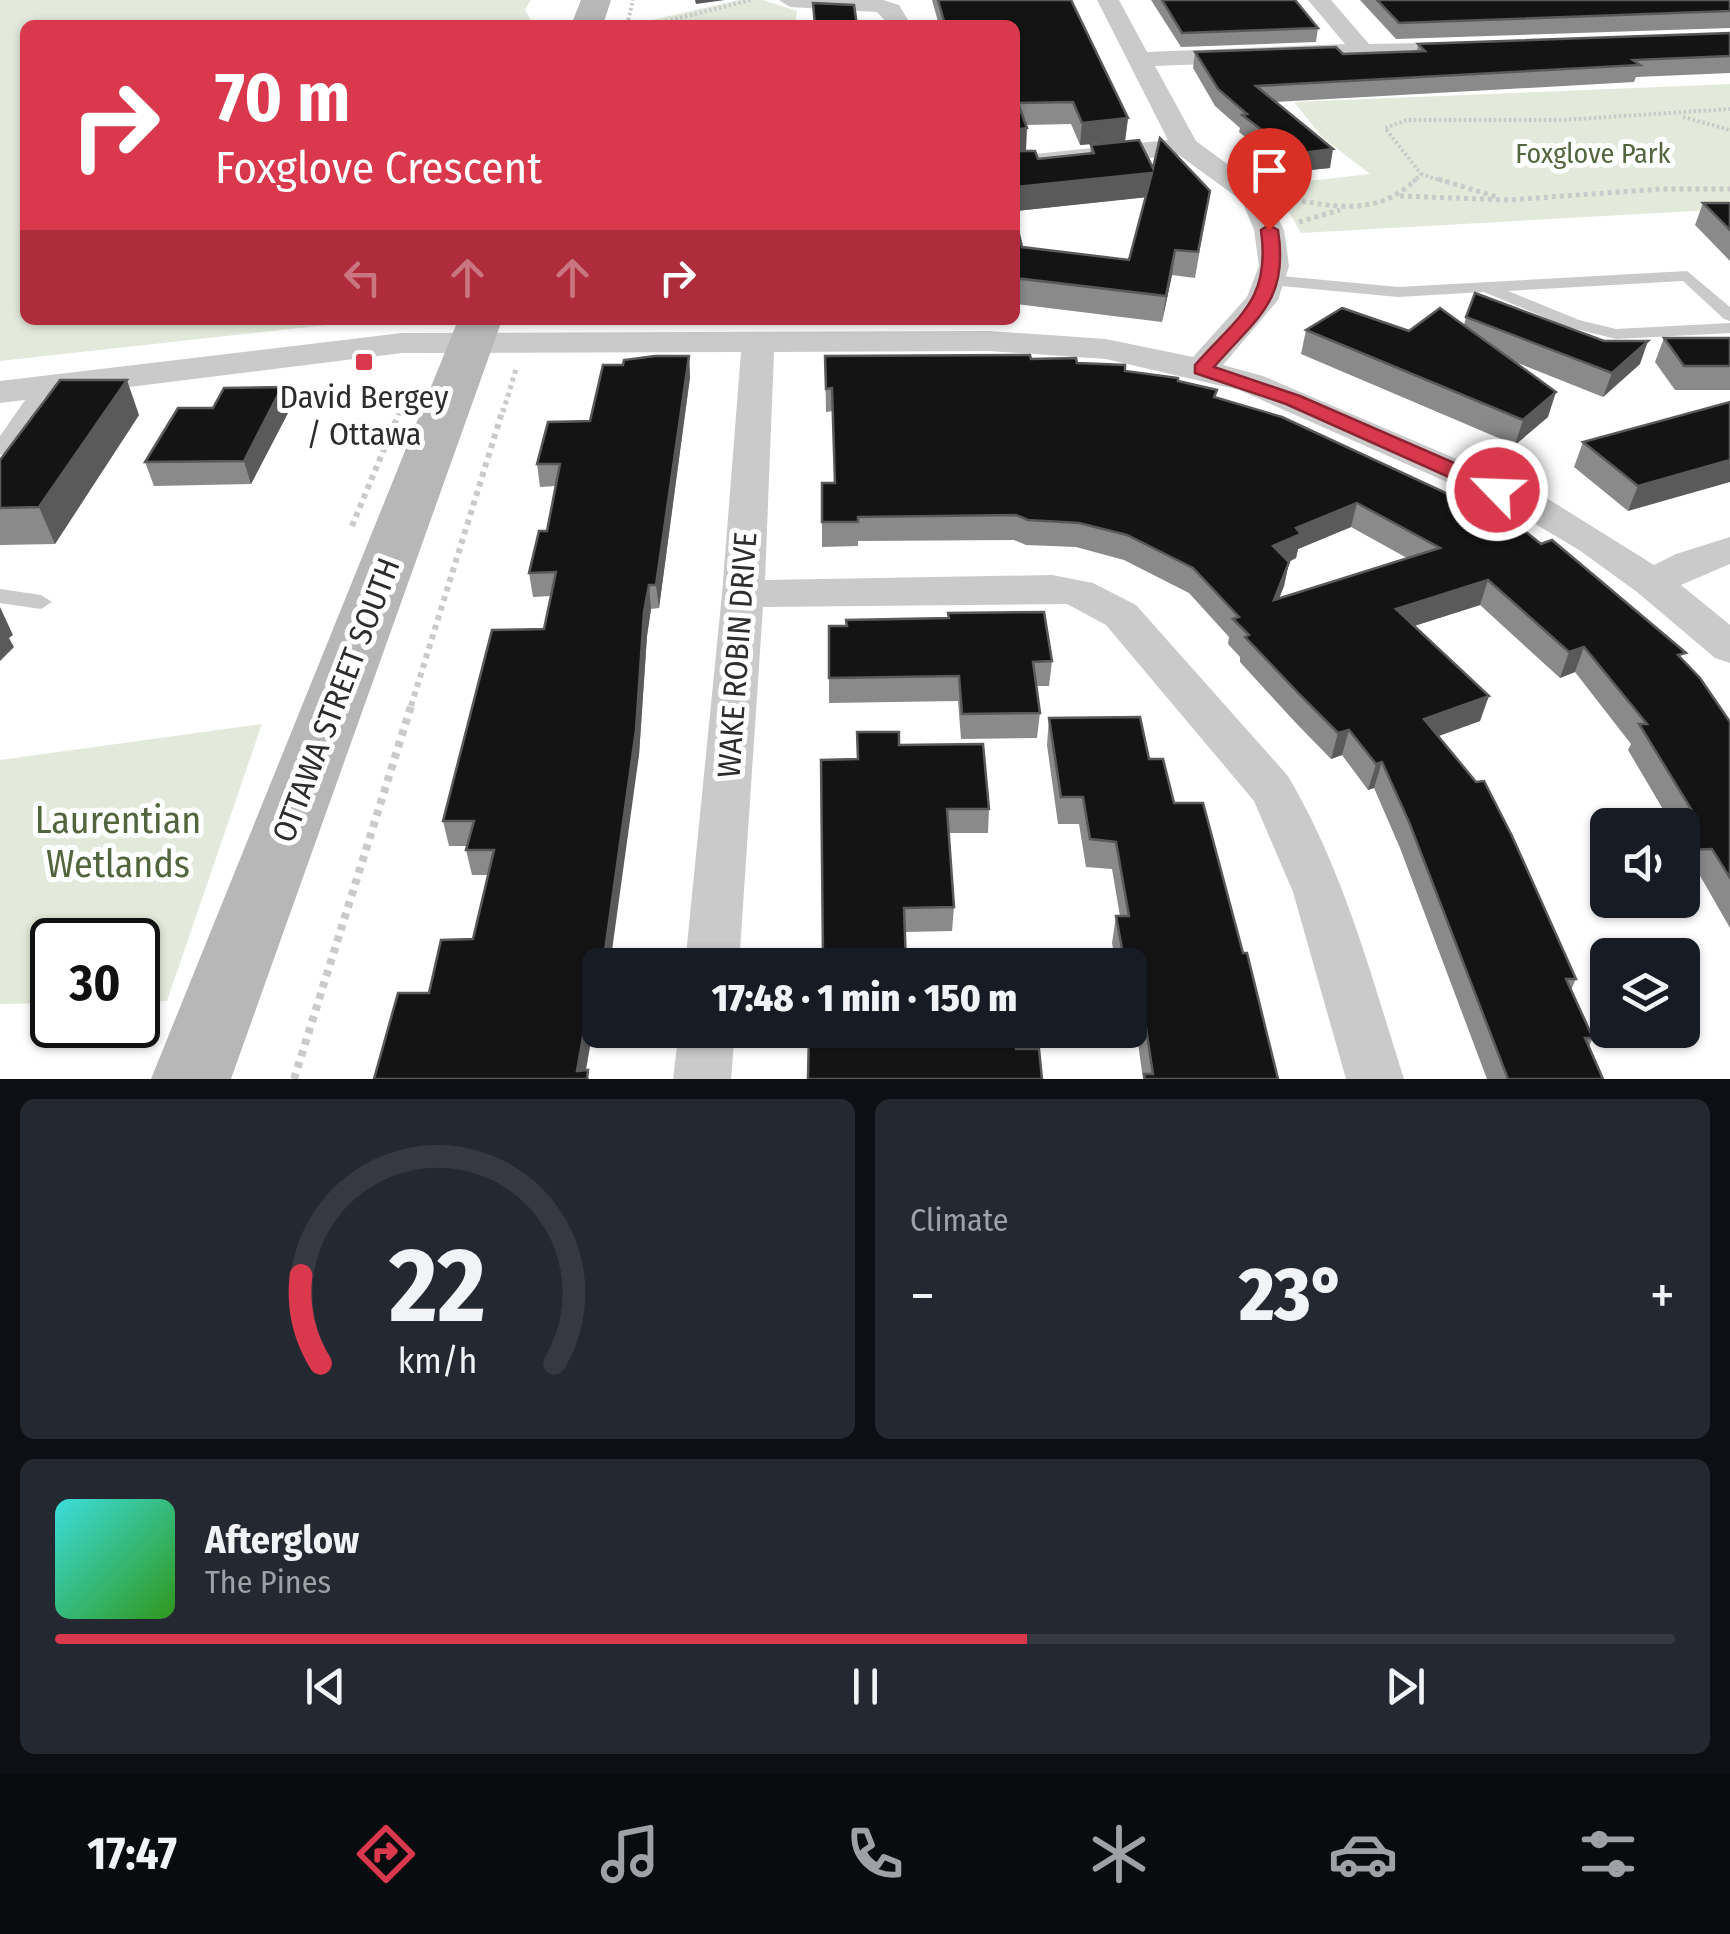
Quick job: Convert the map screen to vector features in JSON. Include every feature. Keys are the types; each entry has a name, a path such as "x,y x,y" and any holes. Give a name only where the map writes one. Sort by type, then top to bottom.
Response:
{"main road":[{"name":"OTTAWA STREET SOUTH","path":"191,1079 491,342"}],"street":[{"path":"790,0 867,3 891,10 897,20"},
{"path":"1108,0 1185,146 1254,197 1269,230 1274,266 1262,300 1202,369"},
{"path":"1318,0 1363,51"},
{"path":"1140,59 1498,46"},
{"path":"1020,163 1185,146"},
{"path":"0,392 402,343 1049,343 1106,349 1202,369 1293,400 1531,505 1652,583 1730,648"},
{"name":"WAKE ROBIN DRIVE","path":"713,948 744,594 758,344"},
{"path":"1652,583 1690,562 1730,550"},
{"path":"744,594 1052,588 1078,592 1121,615 1271,789 1287,815 1309,868 1375,1079"},
{"path":"702,1079 705,1048"}],"lane":[{"path":"1271,280 1368,292 1687,276 1730,316"},
{"path":"1483,287 1574,324 1616,334 1730,328"},
{"path":"0,449 43,387"},
{"path":"0,596 41,602"}],"path":[{"path":"671,20 751,0"},
{"path":"1508,200 1421,174 1385,128 1392,123 1430,118 1546,120 1730,110"},
{"path":"1671,114 1730,130"},
{"path":"1399,196 1421,174"},
{"path":"1269,230 1399,196 1508,200 1730,189"},
{"path":"1284,198 1346,209"},
{"path":"294,1079 512,379 491,342"}],"green space":[{"path":"0,0 531,0 525,10 531,20 20,20 20,325 327,325 0,361"},
{"path":"739,0 763,0 797,11 796,20 652,20"},
{"name":"Foxglove Park","path":"1730,84 1730,209 1301,233 1273,185 1370,174 1322,137 1294,102"},
{"name":"Laurentian Wetlands","path":"262,724 167,1001 160,1001 160,918 30,918 30,1003 0,1004 0,760"}],"building":[{"path":"938,0 1071,0 1128,118 1082,123 1073,102 1020,103 1020,20 944,20"},
{"path":"1162,0 1295,0 1318,28 1182,33"},
{"path":"1377,0 1730,0 1730,11 1399,23"},
{"path":"813,3 854,5 856,20 815,20"},
{"path":"1730,33 1730,56 1633,60 1640,65 1256,86 1333,149 1294,154 1242,115 1247,114 1218,89 1195,52 1336,47 1343,54 1425,51 1418,44"},
{"path":"1020,109 1027,128 1020,129"},
{"path":"1160,138 1210,191 1198,252 1175,250 1166,296 1020,279 1020,239 1022,247 1129,260 1152,173 1020,186 1020,151 1035,151 1038,159 1094,153 1091,145 1139,140 1153,168"},
{"path":"1703,203 1730,203 1730,230"},
{"path":"1475,293 1604,341 1648,341 1612,373 1466,317"},
{"path":"1342,308 1409,331 1440,308 1556,392 1523,420 1306,330"},
{"path":"1664,338 1730,338 1730,366 1684,366"},
{"path":"1030,355 1031,359 1076,358 1077,363 1125,365 1125,371 1178,378 1217,390 1214,397 1282,417 1489,513 1499,510 1541,544 1552,540 1686,653 1678,655 1700,678 1730,722 1730,878 1712,849 1700,849 1700,808 1690,808 1639,724 1647,724 1584,647 1569,652 1488,580 1396,609 1489,696 1424,719 1476,782 1484,781 1512,836 1576,979 1566,979 1590,1031 1590,1038 1585,1038 1603,1079 1508,1079 1382,762 1376,764 1349,730 1338,733 1302,697 1245,637 1249,635 1233,619 1239,617 1193,568 1127,535 1079,523 1028,520 1016,515 858,517 858,522 822,522 822,483 835,483 832,388 826,389 825,356","holes":["1357,503 1440,548 1274,600 1289,562 1273,546 1301,534 1296,528"]},
{"path":"689,356 656,585 649,585 644,612 636,730 605,948 582,948 582,1043 577,1071 588,1070 587,1079 374,1079 398,993 429,993 441,940 473,939 494,850 466,850 474,821 443,821 492,630 544,629 556,572 529,573 539,531 547,531 560,464 537,464 548,422 590,421 603,365 623,365 624,360"},
{"path":"60,380 127,380 39,507 0,508 0,460"},
{"path":"282,387 244,461 145,462 178,408 213,408 224,388"},
{"path":"1730,402 1730,460 1638,486 1583,442"},
{"path":"1044,612 1052,661 1033,662 1040,713 962,714 959,676 829,678 829,626 847,626 846,620"},
{"path":"1140,717 1149,759 1163,759 1174,803 1203,803 1243,953 1247,953 1278,1079 1145,1079 1144,1074 1153,1074 1147,1035 1147,948 1122,948 1116,916 1129,916 1116,842 1090,839 1083,797 1061,797 1049,718"},
{"path":"857,732 899,732 899,745 983,744 989,809 947,809 954,907 904,908 905,948 823,948 821,760 858,759"},
{"path":"809,1048 1016,1048 1039,1049 1042,1079 808,1079"}],"place":[{"name":"David Bergey / Ottawa","path":"364,362"}],"route":[{"path":"1269,230 1274,266 1262,300 1202,369 1293,400 1497,490"}]}
